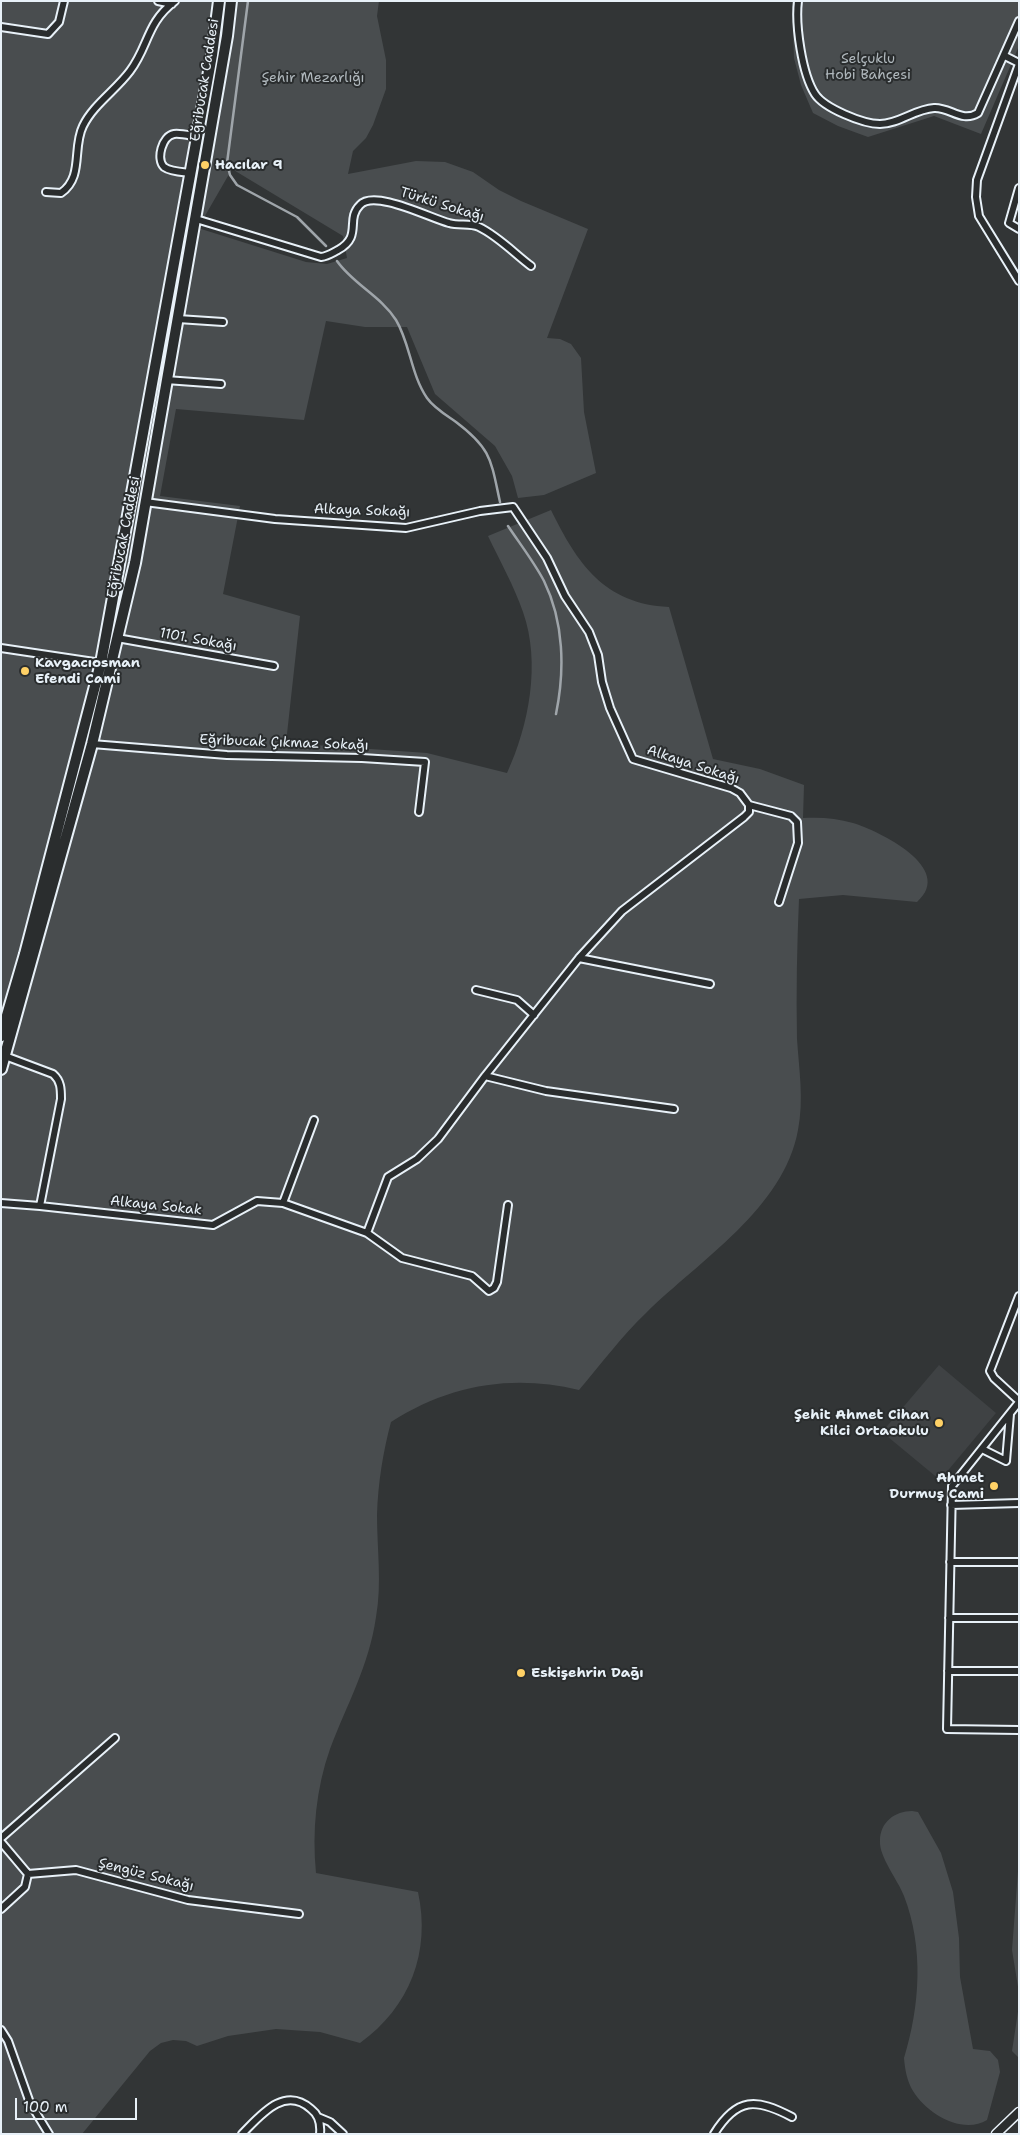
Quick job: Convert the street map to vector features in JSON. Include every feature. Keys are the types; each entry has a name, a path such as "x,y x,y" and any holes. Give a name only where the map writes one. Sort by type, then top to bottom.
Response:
{"main road":[{"name":"Eğribucak Caddesi","path":"1,1036 4,1015 101,663 198,136 219,1"},
{"name":"Eğribucak Caddesi","path":"1,1069 92,744 135,563 144,502 196,219 231,1"}],"street":[{"path":"1,27 48,34 59,22 64,1"},
{"path":"158,1 173,2"},
{"path":"798,1 797,10 802,51 810,83 816,95 825,105 866,122 891,123 932,108 965,117 974,116 981,110 1019,21"},
{"path":"46,192 61,194 68,186 76,170 80,135 83,126 131,70 151,27 173,2"},
{"path":"1005,56 1019,63 978,180 976,197 979,216 1019,281"},
{"path":"191,173 171,170 164,166 160,160 161,150 165,140 174,134 198,136"},
{"path":"1019,188 1009,223 1019,229"},
{"name":"Türkü Sokağı","path":"196,219 321,257 328,256 349,243 353,234 355,214 360,204 369,199 382,200 452,224 480,228 531,266"},
{"path":"178,319 223,322"},
{"path":"166,380 221,384"},
{"name":"Alkaya Sokağı","path":"144,502 275,519 406,528 480,511 513,507 547,558 565,596 589,632 598,655 602,682 610,708 633,759 732,788 740,793 749,805"},
{"name":"1101. Sokağı","path":"117,638 274,666"},
{"path":"1,648 101,663"},
{"name":"Eğribucak Çıkmaz Sokağı","path":"92,744 227,755 362,758 426,762 420,812"},
{"path":"367,1233 388,1177 417,1159 438,1139 484,1076 579,958 622,911 744,818 748,812 749,805 791,816 797,822 798,843 779,902"},
{"path":"579,958 710,984"},
{"path":"476,990 517,1000 534,1015"},
{"path":"5,1056 53,1074 58,1078 60,1086 61,1098 40,1206"},
{"path":"484,1076 546,1091 674,1110"},
{"path":"284,1203 314,1120"},
{"name":"Alkaya Sokak","path":"1,1203 214,1225 257,1201 284,1203 367,1233 402,1258 472,1276 486,1290 490,1290 497,1282 508,1205"},
{"path":"1019,1296 990,1371 994,1378 1019,1401 952,1486 947,1729 1019,1730"},
{"path":"982,1449 1006,1461 1010,1413"},
{"path":"951,1505 1019,1504"},
{"path":"950,1562 1019,1562"},
{"path":"949,1618 1019,1618"},
{"path":"948,1671 1019,1671"},
{"path":"1,1838 115,1738"},
{"path":"1,1842 28,1874 25,1886 1,1909"},
{"name":"Şengüz Sokağı","path":"28,1874 76,1870 188,1900 234,1904 299,1914"},
{"path":"1,2030 8,2041 30,2103 49,2134"},
{"path":"242,2134 272,2105 280,2101 299,2102 313,2110 318,2117 320,2134"},
{"path":"714,2134 730,2114 745,2104 772,2106 792,2117"},
{"path":"996,2134 1019,2112"},
{"path":"318,2117 330,2122 343,2134"}],"shaded area":[{"name":"Şehit Ahmet Cihan Kilci Ortaokulu","path":"939,1365 996,1413 940,1480 882,1432"}],"green space":[{"name":"Şehir Mezarlığı","path":"1,1 379,1 377,16 386,60 386,89 373,125 366,138 353,151 348,174 416,161 445,162 473,172 499,190 521,201 588,229 547,338 560,339 571,344 581,358 584,412 596,473 544,495 518,498 512,476 495,446 435,394 407,327 365,327 326,321 304,420 176,409 160,496 240,506 223,594 300,616 286,743 427,753 507,773 521,735 530,694 531,652 523,612 488,536 551,510 571,547 595,577 610,589 627,598 646,604 669,607 713,759 760,769 804,785 803,818 828,818 847,821 865,827 895,843 921,864 927,876 927,889 917,902 843,895 799,899 797,1039 801,1107 798,1130 790,1158 776,1184 758,1208 737,1231 637,1322 579,1390 530,1383 505,1383 482,1386 458,1391 435,1399 391,1422 381,1468 378,1503 379,1579 378,1604 373,1635 357,1685 330,1749 321,1779 316,1810 315,1857 316,1873 418,1892 421,1914 419,1957 404,1995 392,2013 360,2043 320,2032 276,2029 228,2036 197,2046 186,2041 173,2040 161,2043 150,2051 82,2134 1,2134","holes":["232,169 343,236 347,258 327,264 306,262 198,228"]},
{"name":"Selçuklu Hobi Bahçesi","path":"792,1 1019,1 1019,46 981,134 934,116 868,137 838,126 813,113 801,85 794,58"},
{"path":"912,1811 918,1812 941,1853 953,1892 959,1938 960,1977 973,2049 990,2051 998,2060 1000,2072 987,2120 978,2124 967,2125 957,2123 946,2120 936,2114 913,2091 906,2071 904,2058 914,2018 918,1977 915,1936 904,1896 882,1854 880,1841 883,1828 894,1815"},
{"path":"1019,1858 1019,1993 1012,1950"},
{"path":"1019,2005 1019,2058 1012,2051"}],"waterway":[{"path":"248,1 227,163 230,175 237,185 297,217 326,246"},
{"path":"337,261 351,277 383,304 396,320 401,329 417,379 430,402 468,432 483,448 492,466 500,502"},
{"path":"508,526 544,581 556,613 561,646 561,680 556,714"}],"place":[{"name":"Hacılar 9","path":"205,165"},
{"name":"Kavgacıosman Efendi Cami","path":"25,671"},
{"name":"Şehit Ahmet Cihan Kilci Ortaokulu","path":"939,1423"},
{"name":"Ahmet Durmuş Cami","path":"994,1486"},
{"name":"Eskişehrin Dağı","path":"521,1673"}]}
